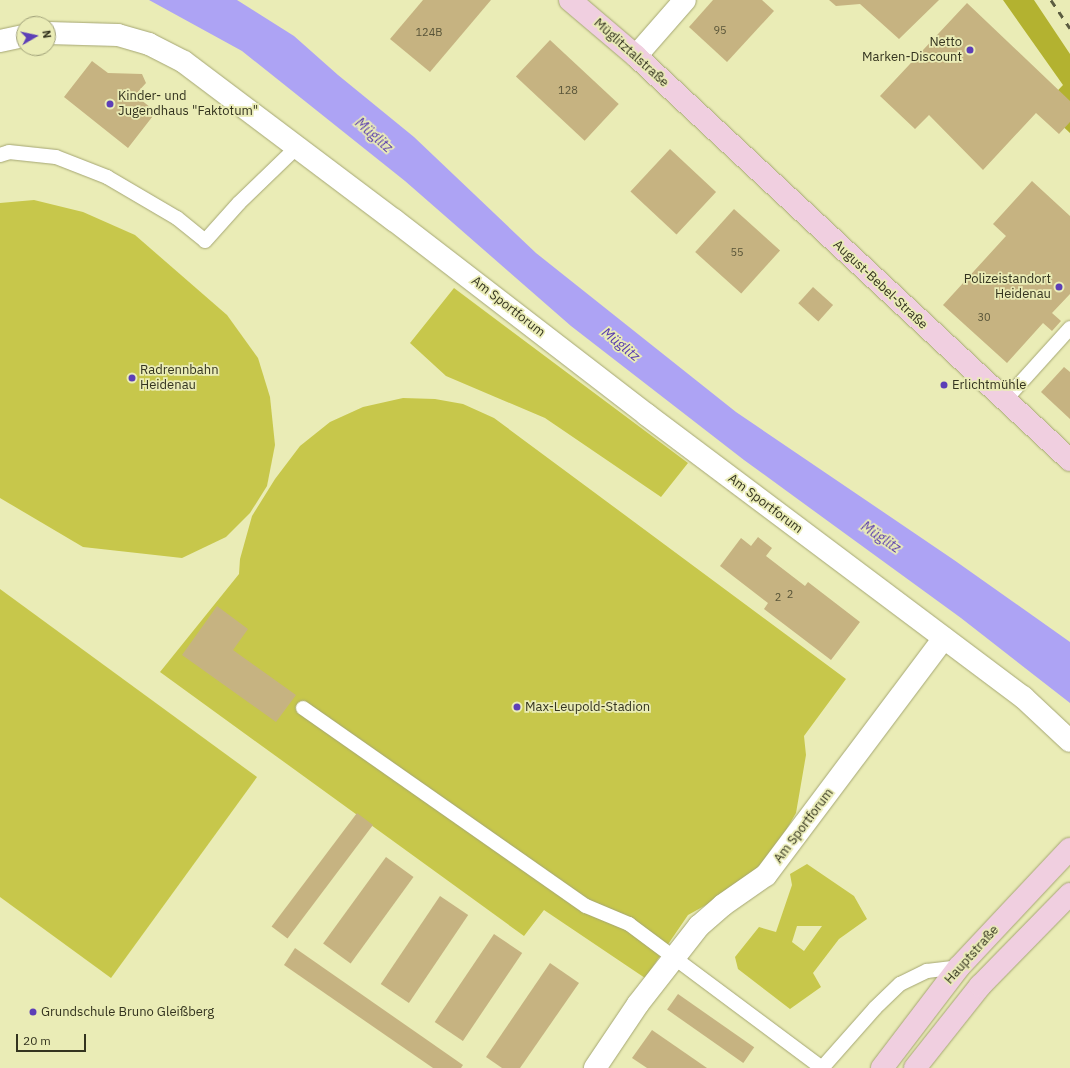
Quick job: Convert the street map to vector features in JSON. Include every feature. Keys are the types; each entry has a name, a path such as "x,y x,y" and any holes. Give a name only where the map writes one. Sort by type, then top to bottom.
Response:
{"main road":[{"name":"Müglitztalstraße","path":"570,0 636,56 691,108"},
{"name":"August-Bebel-Straße","path":"691,108 1070,460"},
{"name":"Hauptstraße","path":"882,1068 959,967 1070,849"},
{"name":"Hauptstraße","path":"915,1068 980,986 1070,894"}],"street":[{"path":"636,56 685,0"},
{"name":"Am Sportforum","path":"56,33 118,35 149,44 184,62 647,415 1023,697 1070,740"},
{"path":"0,41 16,38"},
{"name":"Am Sportforum","path":"595,1068 638,1004 674,956 699,926 723,905 766,875 944,638"}],"lane":[{"path":"0,155 9,152 56,158 107,177 177,218 205,241 239,203 296,147"},
{"path":"1004,400 1070,328"},
{"path":"303,708 586,906 629,924 674,956 822,1068 874,1008 900,984 927,971 959,967"}],"shaded area":[{"path":"1003,0 1034,0 1070,54 1070,133 1042,107 1063,85"},
{"name":"Radrennbahn Heidenau","path":"34,200 83,212 135,235 227,315 258,358 270,397 275,445 267,486 250,513 226,537 182,558 83,547 0,498 0,203"},
{"path":"454,288 688,463 661,497 545,418 446,376 410,343"},
{"name":"Max-Leupold-Stadion","path":"403,398 435,399 463,404 494,418 846,679 804,736 806,755 796,813 782,837 762,863 740,886 688,915 645,978 544,910 524,936 160,672 239,574 240,559 252,516 275,479 300,446 330,422 363,407"},
{"path":"0,589 257,777 111,978 0,897"},
{"path":"807,864 854,896 867,919 839,939 813,973 821,987 790,1009 738,969 735,957 759,927 776,932 792,885 790,874","holes":["797,926 822,926 804,951 792,942"]}],"water":[{"name":"Müglitz","path":"149,0 237,0 294,36 338,75 414,137 536,253 736,412 954,560 1070,642 1070,703 961,618 744,460 571,326 405,181 242,51"}],"building":[{"path":"423,0 491,0 430,72 390,39"},
{"path":"713,0 762,0 774,11 727,62 689,27"},
{"path":"829,0 939,0 899,39 860,4 836,6"},
{"name":"Netto Marken-Discount","path":"967,3 1070,101 1070,122 1059,134 1036,113 983,170 929,115 915,129 880,96"},
{"path":"550,40 619,104 585,141 516,77"},
{"name":"Kinder- und Jugendhaus \"Faktotum\"","path":"92,61 108,73 142,74 146,83 135,95 156,112 128,148 64,97"},
{"path":"670,149 716,192 677,234 630,191"},
{"path":"1032,181 1070,216 1070,294 1052,313 1061,321 1052,331 1043,323 1007,363 943,305 1006,236 993,224"},
{"path":"734,209 780,250 741,294 695,252"},
{"path":"813,287 833,305 818,321 798,303"},
{"path":"1064,367 1070,372 1070,419 1041,392"},
{"path":"758,537 772,548 766,556 805,586 808,582 860,622 831,660 764,609 768,603 720,566 741,538 751,546"},
{"path":"217,606 248,629 233,650 296,695 276,722 182,655"},
{"path":"357,813 373,825 288,938 272,926"},
{"path":"386,857 414,877 351,964 323,944"},
{"path":"440,896 468,915 409,1003 381,984"},
{"path":"494,934 522,953 463,1041 435,1022"},
{"path":"295,948 463,1065 461,1068 433,1068 284,965"},
{"path":"550,963 579,983 520,1068 502,1068 486,1057"},
{"path":"678,994 754,1047 743,1063 667,1010"},
{"path":"652,1030 707,1068 647,1068 632,1058"}],"railway":[{"path":"1051,0 1070,28"}],"place":[{"name":"Netto Marken-Discount","path":"970,50"},
{"name":"Kinder- und Jugendhaus \"Faktotum\"","path":"110,104"},
{"name":"Polizeistandort Heidenau","path":"1059,287"},
{"name":"Radrennbahn Heidenau","path":"132,378"},
{"name":"Erlichtmühle","path":"944,385"},
{"name":"Max-Leupold-Stadion","path":"517,707"},
{"name":"Grundschule Bruno Gleißberg","path":"33,1012"}]}
